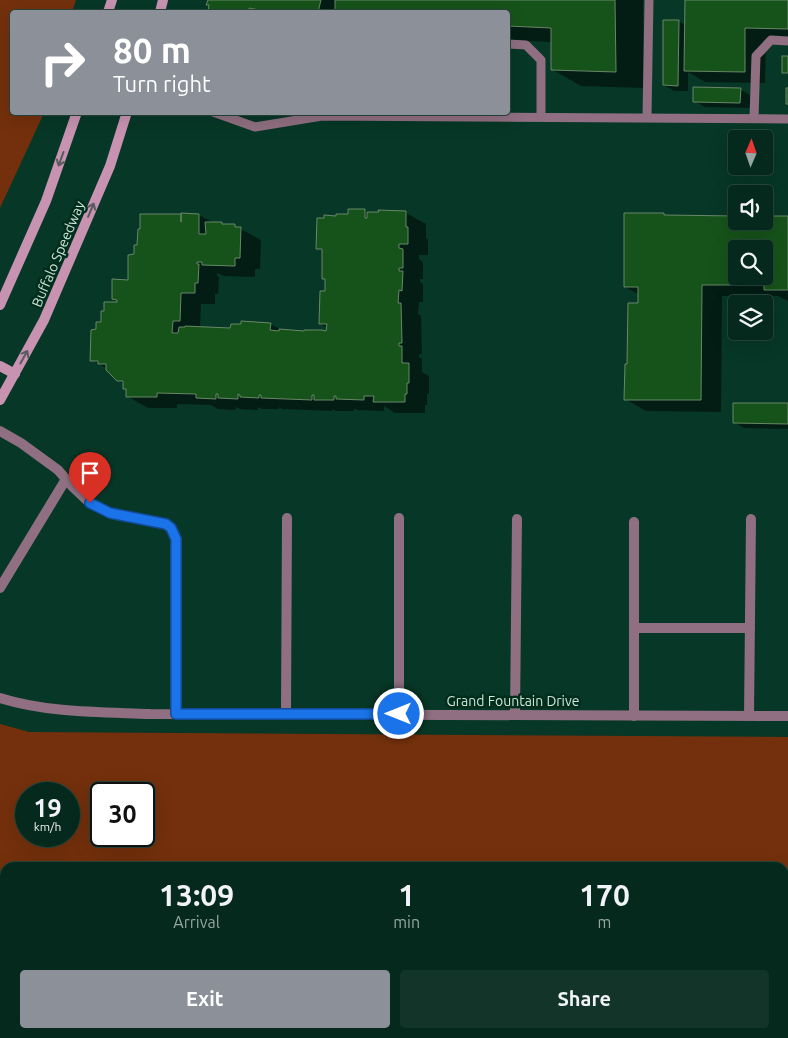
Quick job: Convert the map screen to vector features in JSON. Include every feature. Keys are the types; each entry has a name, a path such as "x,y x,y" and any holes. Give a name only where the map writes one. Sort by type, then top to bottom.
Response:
{"main road":[{"path":"0,305 46,201 76,115"},
{"name":"Buffalo Speedway","path":"0,400 44,320 110,166 126,115"},
{"path":"0,366 15,374"}],"street":[{"path":"0,431 21,443 58,470 90,503 110,513 156,521 166,524 171,528 176,539 176,714"},
{"path":"0,588 66,480"},
{"path":"286,714 287,518"},
{"path":"399,518 399,714"},
{"path":"515,715 517,519"},
{"path":"749,716 751,519"},
{"path":"634,522 634,716"},
{"path":"634,628 750,628"},
{"name":"Grand Fountain Drive","path":"0,698 14,702 82,712 788,716"}],"lane":[{"path":"647,118 649,0"},
{"path":"754,118 756,56 771,40 788,41"},
{"path":"510,44 526,45 541,60 541,116"},
{"path":"222,115 256,127 322,116 364,115"},
{"path":"474,115 788,118"}],"shaded area":[{"path":"0,0 76,0 73,10 10,10 10,115 43,115 0,208"},
{"path":"0,724 29,732 788,737 788,862 0,862"}],"building":[{"path":"208,0 321,0 318,10 260,10 249,8 248,10 208,10 209,5 206,5"},
{"path":"335,0 615,0 616,72 551,70 551,28 510,26 510,10 335,10"},
{"path":"685,0 788,0 788,29 745,28 745,72 684,71"},
{"path":"663,20 679,20 678,86 663,85"},
{"path":"782,56 788,56 788,73 782,73"},
{"path":"693,87 741,88 740,103 693,102"},
{"path":"786,88 788,88 788,104 786,104"},
{"path":"348,209 365,209 365,218 367,218 367,212 379,212 378,210 406,211 408,244 399,244 399,248 403,249 403,268 399,268 399,271 403,271 402,291 399,290 398,303 401,303 402,343 399,343 399,346 402,346 402,363 409,363 409,383 407,383 405,402 373,402 374,396 364,396 364,400 336,399 336,396 334,396 334,400 314,400 314,395 312,395 312,400 261,398 261,395 259,395 259,398 240,397 238,394 238,399 218,398 218,394 216,394 216,399 196,398 196,394 157,393 157,397 126,397 123,381 117,381 106,370 106,364 90,361 91,330 96,329 96,322 101,322 101,311 104,311 104,302 117,302 117,300 112,299 112,279 128,280 128,255 134,254 134,245 137,245 140,214 199,214 199,234 206,234 205,222 222,222 222,224 235,224 235,227 241,227 240,258 235,258 235,266 202,265 202,262 197,262 199,264 198,283 195,283 195,293 181,293 180,321 173,321 172,333 178,333 179,327 185,326 230,328 231,324 241,324 241,321 271,323 270,330 326,331 327,324 319,324 320,291 325,291 325,279 322,279 322,249 316,249 317,218 324,218 324,215 348,214"},
{"path":"624,213 728,216 728,230 773,230 773,216 788,216 788,290 764,290 764,285 773,285 773,240 728,240 728,285 702,285 701,400 624,400 625,364 627,364 628,303 638,303 638,287 624,287"},
{"path":"733,403 788,403 788,424 733,423"}],"route":[{"path":"90,503 110,513 166,524 171,528 176,539 176,714 399,714"}]}
